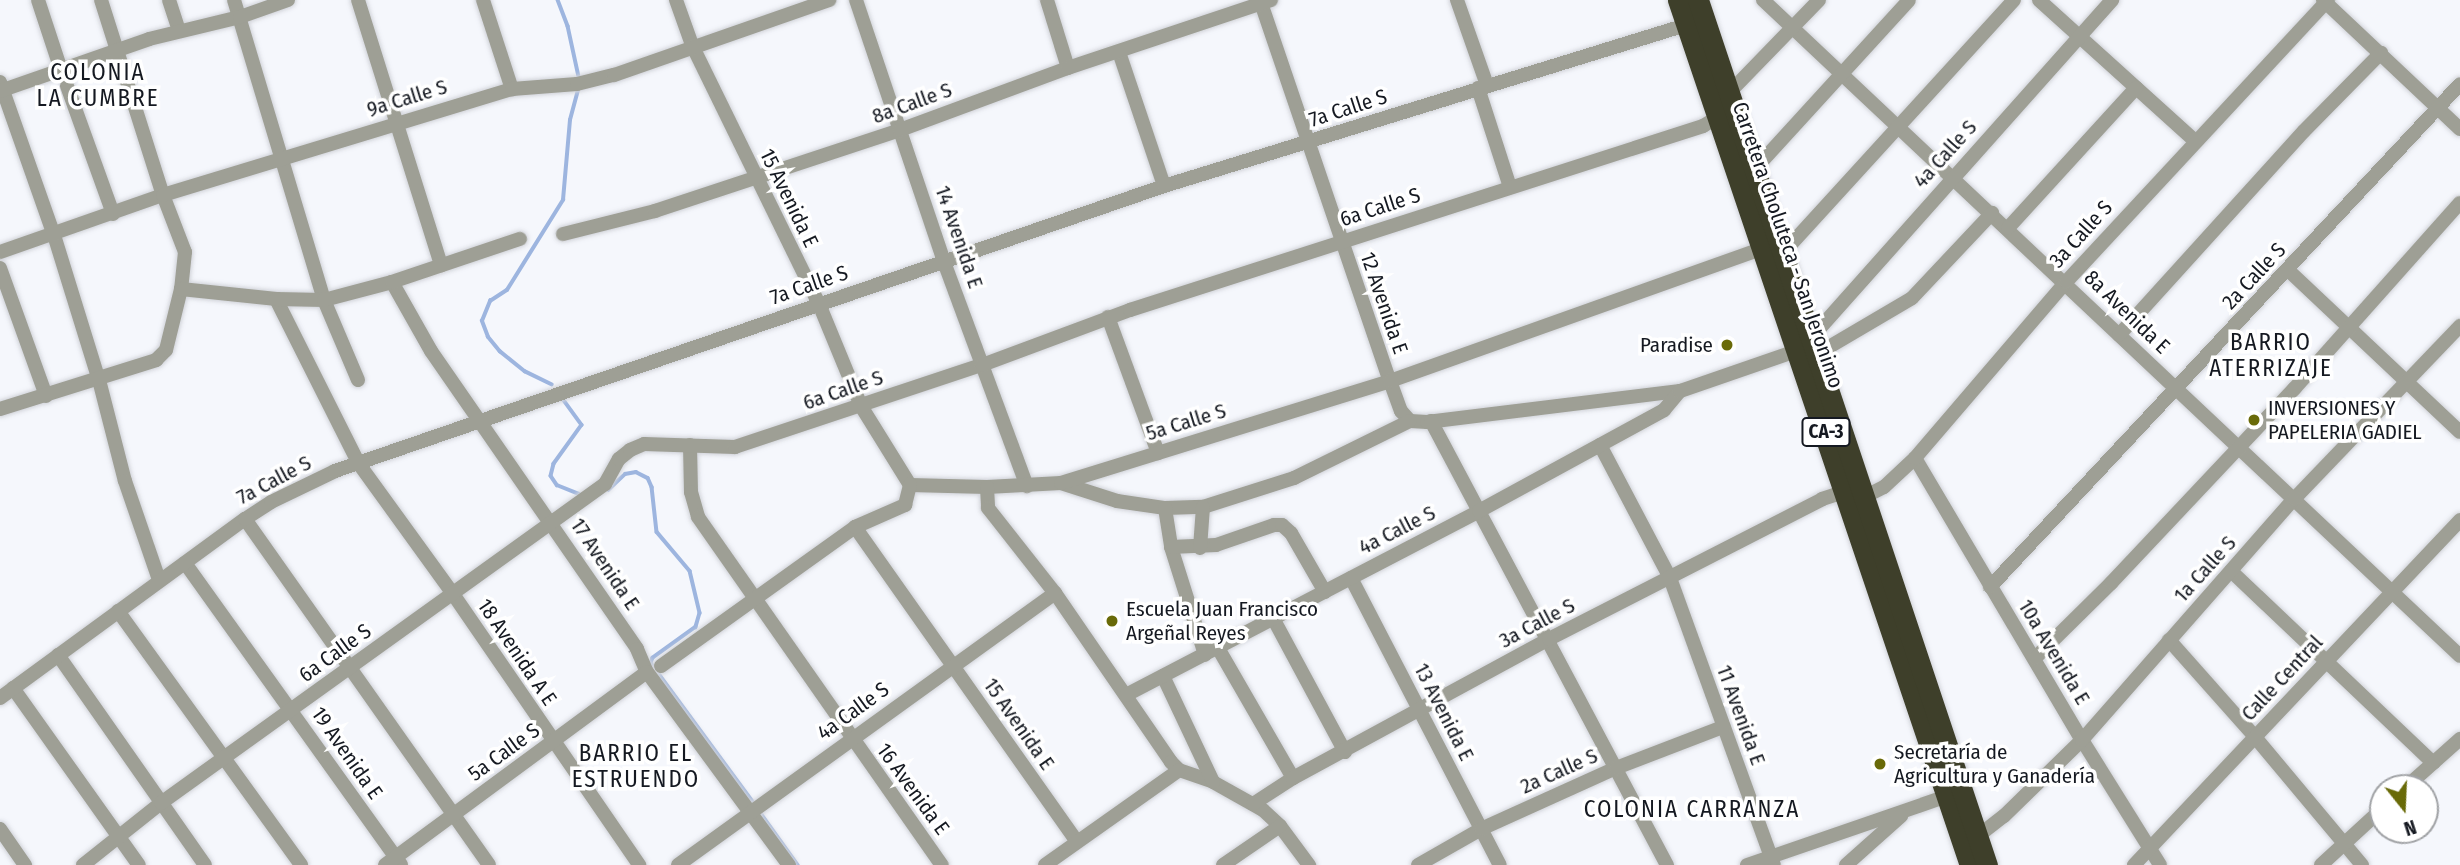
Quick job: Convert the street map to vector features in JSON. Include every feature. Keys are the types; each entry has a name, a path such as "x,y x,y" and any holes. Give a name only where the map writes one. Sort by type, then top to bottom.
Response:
{"highway":[{"name":"Carretera Choluteca - San Jeronimo","path":"1678,0 1809,347 1970,865"},
{"name":"Carretera Choluteca - San Jeronimo","path":"1698,0 1720,106 1754,172 1772,251"},
{"name":"Carretera Choluteca - San Jeronimo","path":"1857,496 1987,865"}],"street":[{"path":"38,0 61,69"},
{"path":"0,408 99,380 156,360 166,349 181,289 185,253 163,195 101,0"},
{"path":"169,0 179,30"},
{"path":"234,0 324,300 358,380"},
{"path":"159,580 125,481 99,380 54,235 1,88 179,30 240,16 288,0"},
{"path":"358,0 441,265"},
{"path":"484,0 512,89"},
{"name":"15 Avenida E","path":"676,0 692,45 819,304 861,406 910,485"},
{"name":"9a Calle S","path":"0,252 163,195 512,89 577,84 614,75 692,45 829,0"},
{"name":"14 Avenida E","path":"856,0 944,262 1027,486"},
{"path":"1047,0 1068,68"},
{"path":"1457,0 1510,187"},
{"name":"8a Avenida E","path":"1763,0 2066,282 2460,656"},
{"path":"1720,106 1735,83 1786,33 1794,29 1819,0"},
{"path":"1754,172 1909,0"},
{"path":"1772,251 1898,127 2014,0"},
{"path":"2039,0 2195,141"},
{"name":"4a Calle S","path":"1405,416 1431,421 1680,391 1809,347 1952,177 2112,0"},
{"name":"8a Calle S","path":"563,234 655,211 900,130 1068,68 1264,1"},
{"name":"12 Avenida E","path":"1264,1 1311,142 1340,242 1405,416"},
{"path":"2326,1 2460,129"},
{"name":"3a Calle S","path":"1253,804 1293,778 1549,639 1822,499 1857,496 1884,487 1915,458 2066,282 2326,1"},
{"name":"7a Calle S","path":"0,698 245,519 271,502 335,471 1164,187 1482,86 1686,25"},
{"path":"1119,52 1164,187"},
{"path":"2119,335 2305,131 2381,53"},
{"name":"2a Calle S","path":"1990,587 2460,84"},
{"path":"67,86 113,214"},
{"path":"2008,228 2136,88"},
{"name":"6a Calle S","path":"82,865 161,803 605,484 619,459 629,450 644,444 736,447 982,365 1108,317 1703,126 1720,106"},
{"path":"2035,658 2239,447 2349,329 2460,203"},
{"path":"1809,347 1904,304 1992,213"},
{"path":"181,289 276,299 324,300 391,282 520,239"},
{"name":"5a Calle S","path":"394,863 454,815 654,669 855,527 905,505 910,485 986,487 1061,483 1390,381 1772,251"},
{"path":"0,268 46,396"},
{"path":"2288,270 2460,432"},
{"name":"17 Avenida E","path":"391,282 431,351 479,423 552,523 789,865"},
{"name":"18 Avenida A E","path":"276,299 359,464 453,594 639,865"},
{"path":"1108,317 1158,453"},
{"name":"1a Calle S","path":"1978,836 2004,816 2081,740 2294,499 2460,326"},
{"name":"4a Calle S","path":"1126,695 1274,620 1664,410 1680,391"},
{"path":"1061,483 1117,501 1165,508 1203,507 1234,500 1294,478 1405,416"},
{"path":"1431,421 1667,865"},
{"name":"16 Avenida E","path":"690,445 691,492 698,517 851,739 942,865"},
{"name":"11 Avenida E","path":"1600,445 1670,578 1772,861"},
{"name":"10a Avenida E","path":"1915,458 2081,740 2160,865"},
{"path":"986,487 988,508 1055,593 1179,770 1213,782 1253,804 1280,826 1309,865"},
{"path":"1200,548 1203,507"},
{"path":"1165,508 1171,547 1212,652 1293,778"},
{"path":"245,519 489,865"},
{"name":"Calle Central","path":"2134,865 2460,520"},
{"path":"1171,547 1200,548 1282,525 1290,533 1325,592"},
{"name":"15 Avenida E","path":"855,527 1077,842"},
{"name":"19 Avenida E","path":"185,563 292,711 394,863"},
{"path":"2231,571 2433,763"},
{"name":"13 Avenida E","path":"1351,578 1500,865"},
{"name":"4a Calle S","path":"678,865 1055,593"},
{"path":"118,611 301,865"},
{"path":"1274,620 1345,752"},
{"path":"2169,640 2255,737 2362,865"},
{"path":"58,655 205,865"},
{"path":"1163,676 1213,782"},
{"path":"13,688 139,865"},
{"name":"2a Calle S","path":"1418,865 1481,829 1616,768 1723,727"},
{"path":"2421,774 2460,739"},
{"path":"1045,865 1179,770"},
{"path":"1747,865 1772,861 1947,796"},
{"path":"1846,865 1907,811"},
{"path":"2321,865 2369,821"},
{"path":"1223,865 1280,826"},
{"path":"0,829 26,865"}],"waterway":[{"path":"558,0 568,26 579,77"},
{"path":"552,385 525,372 500,352 488,337 482,321 490,301 507,290 563,200 570,120 579,87"},
{"path":"563,399 582,425 554,464 551,476 557,485 579,494"},
{"path":"608,490 625,474 636,472 648,478 652,487 657,532 690,571 700,613 696,627 653,658 651,663 754,803"},
{"path":"760,812 798,865"}],"place":[{"name":"Paradise","path":"1727,345"},
{"name":"INVERSIONES Y PAPELERIA GADIEL","path":"2254,420"},
{"name":"Escuela Juan Francisco Argeñal Reyes","path":"1112,621"},
{"name":"Secretaría de Agricultura y Ganadería","path":"1880,764"}],"district":[{"name":"COLONIA LA CUMBRE","path":"98,85"},
{"name":"BARRIO ATERRIZAJE","path":"2271,355"},
{"name":"BARRIO EL ESTRUENDO","path":"636,766"},
{"name":"COLONIA CARRANZA","path":"1692,809"}]}
